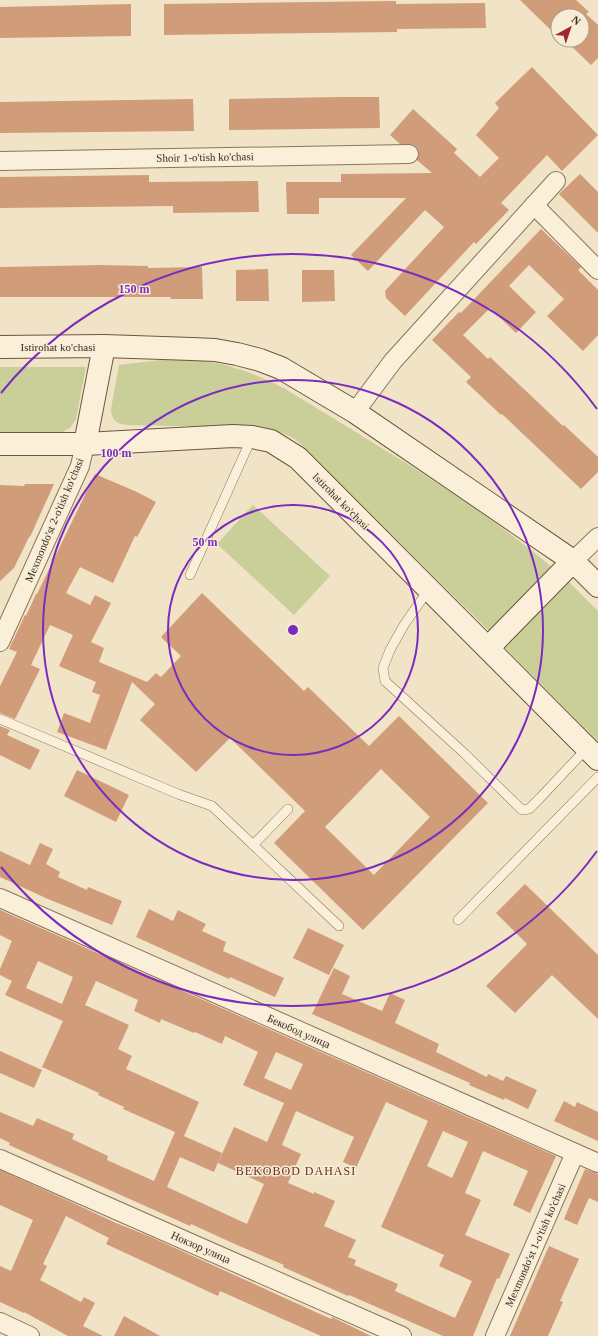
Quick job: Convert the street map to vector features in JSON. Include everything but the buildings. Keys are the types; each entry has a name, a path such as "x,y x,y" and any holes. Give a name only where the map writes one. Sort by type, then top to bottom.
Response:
{"main road":[{"name":"Istirohat ko'chasi","path":"0,347 104,346 215,350 260,360 281,368 355,412 573,561 598,586"},
{"name":"Mexmondo'st 2-o'tish ko'chasi","path":"85,444 104,346"},
{"name":"Istirohat ko'chasi","path":"0,444 85,444 233,436 252,437 271,441 298,458 592,753"},
{"path":"488,648 573,561"}],"street":[{"name":"Shoir 1-o'tish ko'chasi","path":"0,161 409,154"},
{"path":"355,412 393,361 556,181"},
{"path":"534,205 598,270"},
{"name":"Mexmondo'st 2-o'tish ko'chasi","path":"0,642 80,466 85,444"},
{"path":"573,561 598,537"},
{"name":"Бекобод улица","path":"0,898 598,1163"},
{"name":"Mexmondo'st 1-o'tish ko'chasi","path":"495,1336 574,1153"},
{"name":"Нокзор улица","path":"0,1159 402,1336"},
{"path":"0,1322 30,1336"}],"lane":[{"path":"190,575 252,437"},
{"path":"429,589 404,625 390,650 383,668 385,681 464,753 522,810 529,809 592,753"},
{"path":"0,718 178,794 212,806 339,926"},
{"path":"458,920 598,777"},
{"path":"253,845 288,809"}],"green space":[{"path":"182,359 226,365 267,380 287,390 457,496 522,543 553,568 491,633 296,440 280,432 262,428 127,425 117,422 112,416 111,409 119,365"},
{"path":"0,367 86,367 76,419 70,428 59,434 0,435"},
{"path":"253,505 330,576 294,615 217,544"},
{"path":"566,579 598,611 598,741 503,646"}],"district":[{"name":"BEKOBOD DAHASI","path":"296,1171"}]}
